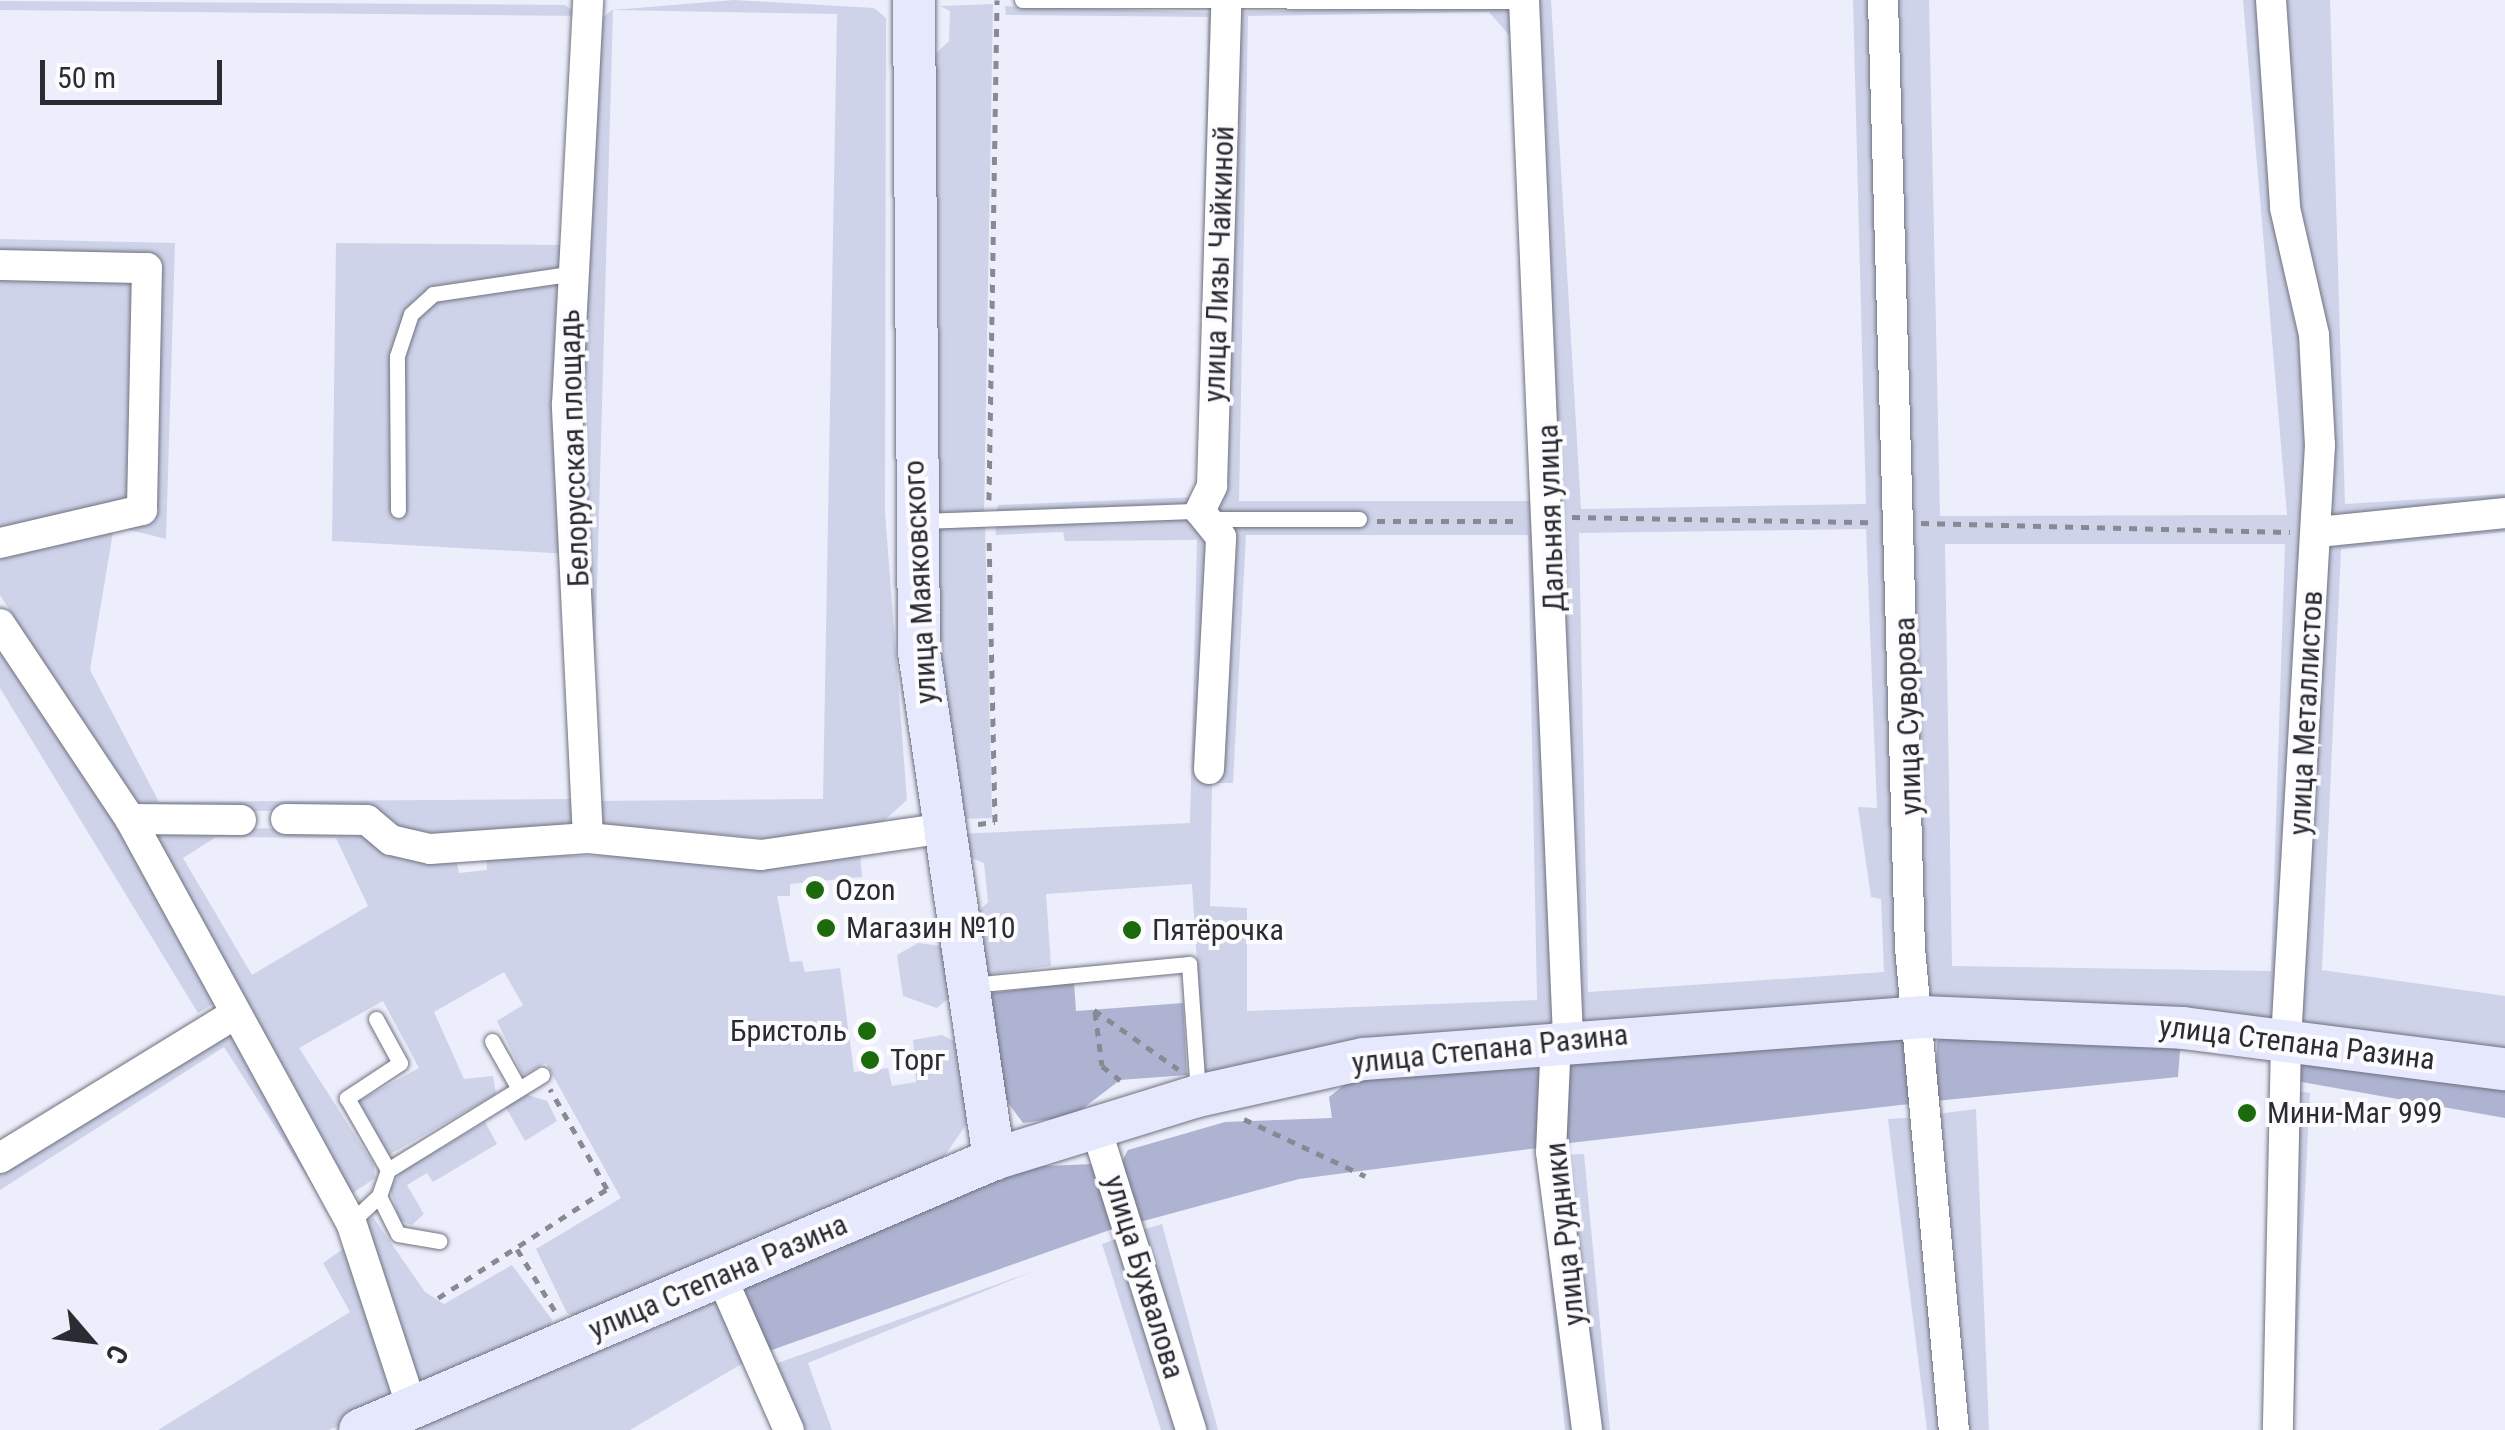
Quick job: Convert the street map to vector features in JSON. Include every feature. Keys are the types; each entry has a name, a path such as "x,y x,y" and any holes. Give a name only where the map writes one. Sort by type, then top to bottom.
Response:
{"main road":[{"name":"улица Маяковского","path":"914,0 913,522 919,652 994,1159"},
{"name":"улица Степана Разина","path":"360,1430 994,1159 1095,1124 1198,1096 1364,1059 1562,1038 1923,1017 2070,1019 2505,1069"}],"street":[{"name":"Белорусская площадь","path":"588,838 568,274 583,222 589,0"},
{"name":"Дальняя улица","path":"1524,0 1552,517 1562,1038"},
{"name":"улица Суворова","path":"1883,0 1902,522 1910,948 1923,1017 1925,1179 1954,1430"},
{"name":"улица Металлистов","path":"2271,0 2285,208 2314,335 2318,532 2286,1041 2278,1430"},
{"name":"улица Лизы Чайкиной","path":"1210,769 1220,537 1207,515 1212,486 1226,3"},
{"path":"0,265 147,268 142,510 0,543"},
{"path":"2318,532 2505,513"},
{"path":"0,624 130,818 232,1016 351,1222 412,1408"},
{"path":"130,818 242,820"},
{"path":"286,819 367,820 390,840 430,849 588,838 762,856 945,828"},
{"path":"0,1158 232,1016"},
{"name":"улица Рудники","path":"1562,1038 1551,1152 1587,1430"},
{"name":"улица Бухвалова","path":"1095,1124 1191,1430"},
{"path":"722,1276 789,1430"}],"lane":[{"path":"1022,0 1524,0"},
{"path":"398,510 397,356 411,314 433,294 568,274"},
{"path":"913,522 1207,515 1359,519"},
{"path":"969,986 1188,964 1198,1096"},
{"path":"376,1020 400,1064 347,1098 388,1170"},
{"path":"492,1041 519,1088"},
{"path":"351,1222 379,1196 388,1170 542,1075"},
{"path":"379,1196 398,1234 439,1241"}],"path":[{"path":"945,828 996,822 989,520 998,0"},
{"path":"1359,519 1552,517 2318,532"},
{"path":"1094,1010 1102,1066 1120,1080"},
{"path":"438,1298 607,1189 542,1075"},
{"path":"517,1248 572,1340"}],"shaded area":[{"path":"734,0 874,8 886,18 885,512 907,800 878,826 770,839 596,823 591,801 577,277 592,224 597,22 612,10","holes":["613,10 837,14 823,799 591,801"]},
{"path":"1531,0 1551,0 1581,509 1866,504 1853,0 1876,0 1910,1006 1586,1025 1575,1013","holes":["1866,529 1877,808 1858,807 1871,897 1881,899 1884,972 1588,992 1579,533"]},
{"path":"1891,0 1929,0 1940,516 2287,515 2243,0 2265,0 2310,335 2281,1020 1928,1005 1916,945","holes":["1945,544 2285,544 2271,971 1952,966"]},
{"path":"2278,0 2330,0 2345,504 2505,494 2505,508 2325,527"},
{"path":"0,1 565,5 580,16 0,10"},
{"path":"993,4 984,515 937,516 924,65 949,41 950,11 940,6"},
{"path":"1005,6 1220,13 1207,485 1196,506 996,514 998,505 1198,497 1208,17 1006,15"},
{"path":"1504,6 1519,18 1556,1029 1204,1074 1192,884 1046,894 1051,966 980,976 972,918 988,902 984,863 962,854 959,834 1190,823 1197,540 1065,541 1063,532 996,535 995,524 1218,514 1234,12","holes":["1489,12 1510,36 1530,501 1239,501 1248,16","1246,535 1528,535 1537,1000 1247,1011 1247,908 1210,906 1212,783 1233,783"]},
{"path":"0,239 175,243 166,539 114,526 90,670 159,802 571,799 580,828 428,841 394,832 364,809 138,813 0,595"},
{"path":"336,243 569,245 571,554 332,541"},
{"path":"2505,516 2505,532 2341,549 2322,970 2505,996 2505,1057 2295,1022 2322,546"},
{"path":"985,524 992,818 956,819 934,694 937,525"},
{"path":"0,643 120,823 215,1003 198,1013 0,688"},
{"path":"363,828 456,859 459,873 487,870 486,856 860,854 862,877 790,884 790,896 777,896 790,962 802,961 805,972 840,968 854,1072 888,1068 892,1086 916,1082 913,1040 942,1035 965,1046 968,1122 932,1174 585,1321 567,1313 536,1249 621,1198 546,1063 523,1075 497,1021 523,1005 504,972 434,1012 464,1079 493,1076 496,1094 389,1155 359,1101 419,1068 383,1001 299,1048 374,1165 375,1178 347,1197 149,829","holes":["216,837 336,838 368,906 252,975 183,858"]},
{"path":"918,943 948,947 957,991 937,1008 903,996 897,955"},
{"path":"1074,983 1076,1011 1183,1003 1187,1075 1120,1080 1073,1116 1023,1123 1000,1092 982,994"},
{"path":"1906,1029 1918,1103 1561,1144 1568,1062"},
{"path":"1949,1029 2181,1038 2178,1077 1935,1101 1937,1042"},
{"path":"229,1032 354,1244 366,1283 392,1387 387,1405 329,1430 158,1430 350,1312 323,1263 350,1244 224,1047 0,1190 0,1169"},
{"path":"1546,1050 1546,1147 1299,1179 1136,1223 1120,1165 1128,1150 1225,1122 1332,1118 1329,1097 1363,1070"},
{"path":"2301,1054 2505,1081 2505,1118 2296,1081"},
{"path":"2295,1090 2310,1093 2293,1430 2283,1430"},
{"path":"525,1094 547,1101 557,1121 525,1141 505,1106"},
{"path":"1976,1109 1989,1430 1962,1430 1937,1114"},
{"path":"1919,1117 1916,1180 1947,1430 1927,1430 1888,1119"},
{"path":"485,1122 497,1144 433,1182 427,1173 407,1185 424,1214 412,1225 400,1221 390,1189 401,1172"},
{"path":"1584,1154 1610,1430 1595,1430 1560,1155"},
{"path":"1538,1160 1581,1430 1565,1430"},
{"path":"1093,1164 1121,1226 758,1355 737,1281 1020,1167"},
{"path":"373,1217 425,1292 444,1304 512,1265 552,1320 547,1336 422,1389 362,1224"},
{"path":"1162,1224 1218,1430 1198,1430 1139,1231"},
{"path":"1124,1236 1181,1430 1161,1430 1102,1244"},
{"path":"1034,1271 808,1363 832,1430 798,1430 764,1368"},
{"path":"721,1298 745,1362 630,1430 388,1430"}],"place":[{"name":"Ozon","path":"815,890"},
{"name":"Магазин №10","path":"826,928"},
{"name":"Пятёрочка","path":"1132,930"},
{"name":"Бристоль","path":"867,1031"},
{"name":"Торг","path":"870,1060"},
{"name":"Мини-Маг 999","path":"2247,1113"}]}
